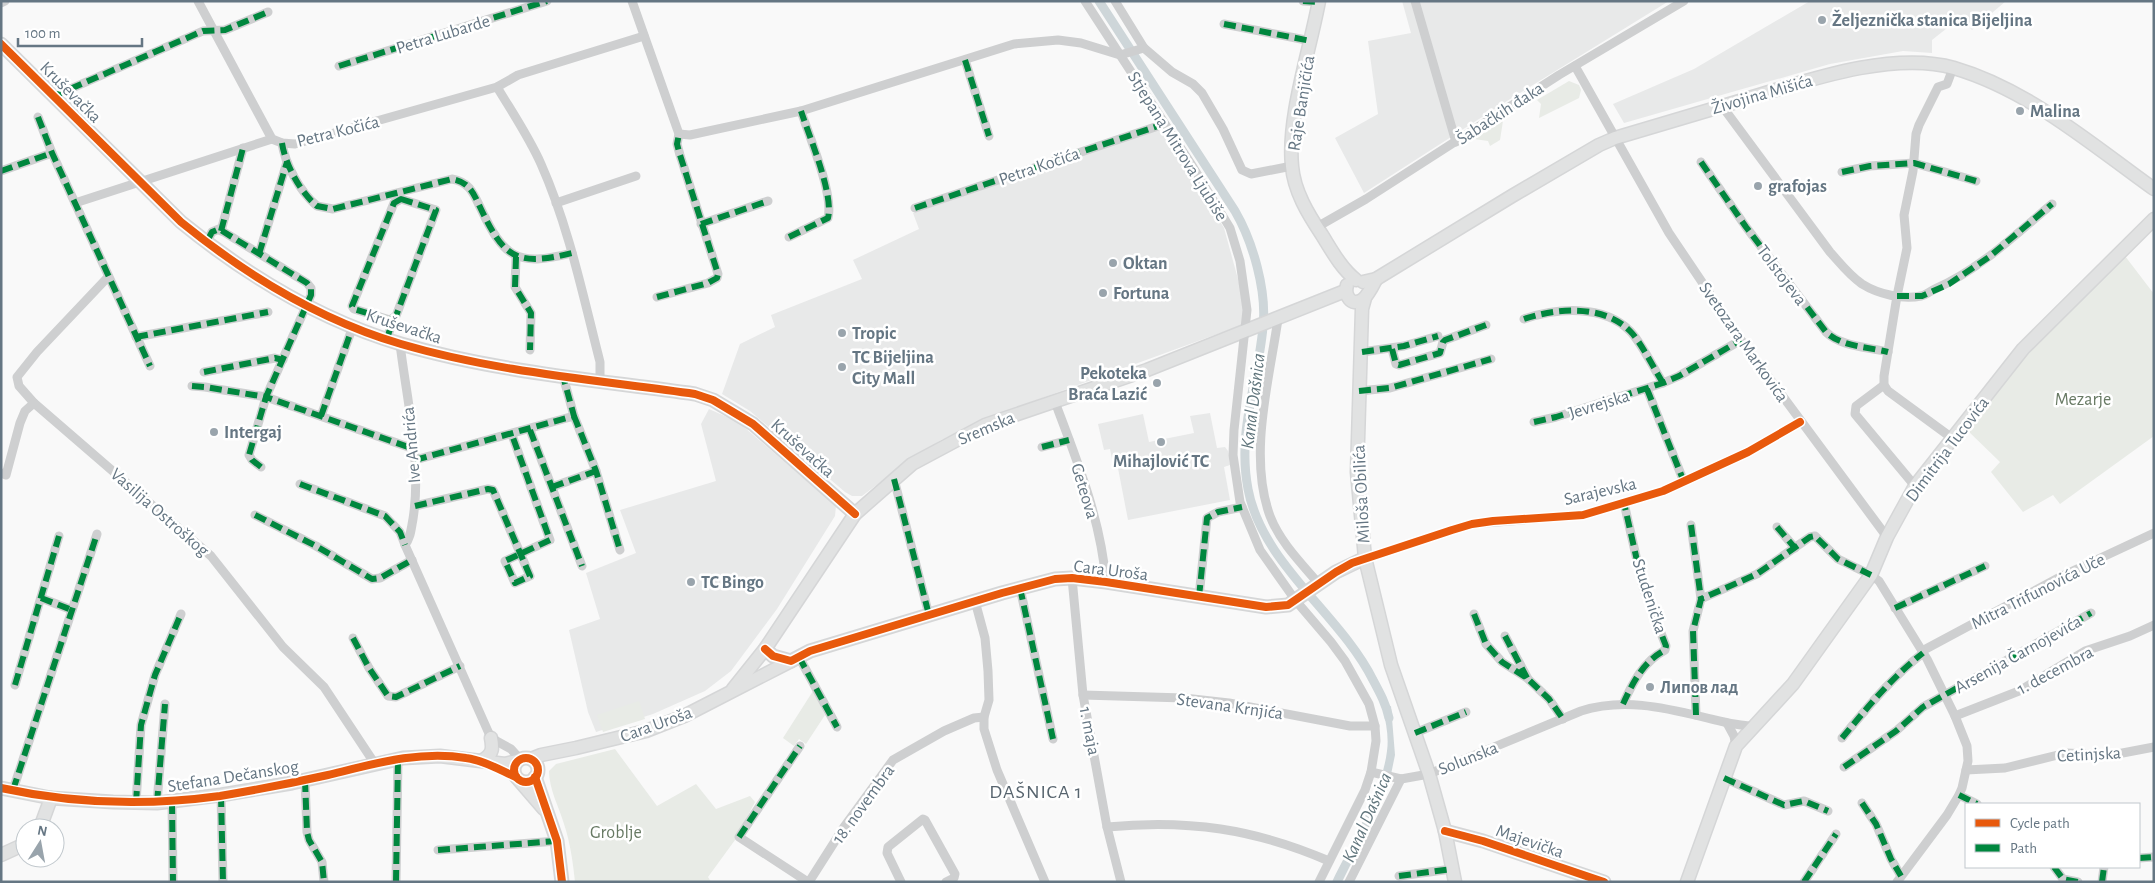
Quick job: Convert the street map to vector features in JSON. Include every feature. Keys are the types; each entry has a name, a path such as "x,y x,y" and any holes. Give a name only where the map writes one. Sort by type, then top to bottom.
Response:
{"main road":[{"name":"Raje Banjičića","path":"1319,2 1296,113 1292,138 1292,166 1299,195 1345,271"},
{"name":"Kruševačka","path":"1,44 181,222 250,273 308,306 400,344 464,360 694,394 712,400 737,412 753,424 855,514"},
{"name":"Živojina Mišića","path":"1356,294 1376,279 1599,145 1615,138 1810,80 1857,69 1924,62 1953,68 2007,89 2051,115 2154,189"},
{"name":"Dimitrija Tucovića","path":"1687,882 1736,746 1793,684 1871,575 1887,537 1915,486 2023,349 2154,219"},
{"name":"Miloša Obilića","path":"1345,271 1356,294 1362,352 1357,472 1365,558 1391,665 1429,774 1445,831 1455,882"},
{"name":"Sremska","path":"734,690 765,649 855,514 894,479 918,461 985,425 1147,370 1275,321 1333,296 1356,294"},
{"name":"Cara Uroša","path":"576,748 646,731 684,716 810,651 1020,588 1072,578 1266,607 1281,607 1297,600 1336,572 1365,558"},
{"path":"765,649 772,656 795,659"},
{"path":"483,760 489,757 493,750 491,738"},
{"path":"468,758 505,764 576,748"},
{"path":"468,758 529,781 555,758 576,748"},
{"name":"Stefana Dečanskog","path":"7,789 52,798 136,803 172,802 221,796 305,780 398,759 440,756 468,758"},
{"path":"524,760 537,766 536,776 557,841 562,882"},
{"path":"524,760 514,767 518,778 548,815"},
{"path":"44,818 52,798"},
{"name":"Majevička","path":"1445,831 1483,841 1604,882"},
{"path":"1,855 15,849"}],"street":[{"path":"1,3 5,1"},
{"name":"Petra Kočića","path":"198,1 272,139 282,143 295,144 497,87 518,75 644,36"},
{"name":"Petra Lubarde","path":"339,66 547,1"},
{"path":"632,1 679,134 677,144 718,274 717,278 708,283 657,297"},
{"name":"Stjepana Mitrova Ljubiše","path":"1085,1 1109,40 1123,54 1164,124 1230,228 1240,261 1247,310 1235,412 1233,455 1235,478 1242,506 1260,550 1345,661 1369,704 1376,726"},
{"path":"1115,1 1141,48 1172,72 1193,84 1202,93 1223,129 1242,170 1251,174 1292,166"},
{"name":"Raje Banjičića","path":"1303,1 1319,2"},
{"path":"1415,1 1456,142"},
{"name":"Šabačkih đaka","path":"1317,227 1366,199 1575,66 1684,1"},
{"name":"Kruševačka","path":"54,96 203,31 212,29 218,32 225,30 268,12"},
{"name":"Raje Banjičića","path":"1224,24 1311,41"},
{"path":"679,134 695,134 800,111 1014,44 1035,40 1081,43 1123,54 1141,48"},
{"path":"965,60 988,136"},
{"name":"Svetozara Markovića","path":"1575,66 1669,233 1741,340 1887,537"},
{"path":"1952,438 1888,391 1884,385 1897,296 1907,248 1904,215 1919,125 1938,87 1947,84 1953,68"},
{"path":"497,87 541,163 556,203 572,253 600,362 600,380"},
{"path":"1722,106 1782,190 1847,271 1874,290 1897,296 1922,296 1949,284 1989,257 2052,204"},
{"path":"789,236 828,218 829,211 826,188 800,111"},
{"path":"38,117 52,153 150,366"},
{"name":"Petra Kočića","path":"915,208 1164,124"},
{"path":"75,203 272,139"},
{"path":"282,143 284,155 296,180 312,203 324,208 333,209 452,179 462,181 473,190 496,237 504,249 516,257 531,260 548,259 572,253"},
{"path":"222,231 243,148"},
{"path":"1,171 52,153"},
{"path":"259,254 287,162"},
{"name":"Tolstojeva","path":"1701,162 1746,227 1826,332 1831,337 1843,342 1888,352"},
{"path":"1842,172 1870,166 1914,163 1976,181"},
{"path":"556,203 636,176"},
{"path":"387,339 436,210 401,198 394,203 352,306 354,309 390,320 394,319"},
{"path":"701,224 768,201"},
{"path":"206,242 212,232 219,229 307,283 311,288 308,306 266,397 249,455 261,467"},
{"path":"516,257 515,286 531,313 530,350"},
{"name":"Vasilija Ostroškog","path":"108,277 37,352 17,377 19,386 34,403 212,556 283,647 324,687 375,764"},
{"path":"1524,318 1559,310 1574,310 1591,313 1619,323 1631,331 1663,383"},
{"path":"136,337 268,312"},
{"path":"1275,321 1260,453 1264,488 1270,516 1288,548 1318,585"},
{"path":"1392,348 1396,364 1440,354 1445,340 1486,325"},
{"path":"320,416 353,326"},
{"path":"1362,352 1392,348 1438,336"},
{"name":"Jevrejska","path":"1534,422 1663,383 1679,376 1741,340"},
{"name":"Ive Andrića","path":"400,344 416,460 415,506 409,539 406,545"},
{"path":"204,372 275,358 283,360"},
{"path":"1359,391 1390,388 1491,359"},
{"path":"563,376 574,416 596,471 620,550"},
{"path":"1884,385 1856,406 1855,414 1915,486"},
{"path":"192,386 205,386 266,397 414,449"},
{"path":"1647,389 1684,482"},
{"name":"Geteova","path":"1055,402 1095,523 1104,558 1106,582"},
{"path":"3,474 20,423 26,411 34,403"},
{"path":"416,460 530,430 574,416"},
{"name":"Sarajevska","path":"1365,558 1472,524 1583,515 1624,503 1684,482 1748,452 1800,422"},
{"path":"530,430 582,566"},
{"path":"415,506 488,489 493,490 522,554 550,540 512,435"},
{"path":"1042,447 1069,440"},
{"path":"552,487 596,471"},
{"path":"894,479 930,615"},
{"path":"300,484 385,516 400,532 491,738 517,750 524,760"},
{"name":"Studenička","path":"1623,704 1640,671 1648,662 1665,650 1666,646 1643,587 1624,503"},
{"path":"1200,597 1206,518 1218,512 1242,506"},
{"path":"255,515 316,546 372,579 380,578 412,560"},
{"path":"1691,525 1701,599 1693,631 1696,715"},
{"path":"1777,527 1795,548"},
{"name":"Mitra Trifunovića Uče","path":"1923,652 2062,576 2154,533"},
{"name":"Stefana Dečanskog","path":"7,789 98,534"},
{"path":"15,685 60,536"},
{"path":"1701,599 1757,574 1810,537 1815,536 1838,559 1871,575"},
{"path":"1895,608 1984,566"},
{"name":"Arsenija Čarnojevića","path":"1871,575 1879,581 1923,652 1955,716 1967,746 1966,770 1959,796 1899,879"},
{"name":"1. maja","path":"1072,578 1083,695 1107,827 1121,882"},
{"path":"1020,588 1053,739"},
{"path":"41,598 72,610"},
{"path":"975,601 985,638 988,671 989,700 984,717 984,729 997,770 1045,882"},
{"name":"Arsenija Čarnojevića","path":"1844,767 1896,731 1923,707 2091,613"},
{"path":"136,803 139,740 143,718 155,676 181,614"},
{"path":"1474,614 1486,644 1502,662 1527,678 1549,699 1563,719"},
{"name":"1. decembra","path":"1955,716 2019,691 2086,651 2130,636 2154,625"},
{"path":"1505,636 1527,678"},
{"path":"353,638 369,668 388,696 396,697 460,666"},
{"path":"1842,738 1886,687 1906,666 1923,652"},
{"path":"795,659 837,727"},
{"name":"Stevana Krnjića","path":"1083,695 1193,699 1229,703 1350,726 1376,726"},
{"path":"157,803 165,704"},
{"name":"Solunska","path":"1373,772 1398,779 1429,774 1600,705 1645,705 1727,723 1753,726"},
{"path":"1415,732 1466,712"},
{"name":"18. novembra","path":"800,746 739,837 809,882 844,827 893,760 944,732 974,718 984,717"},
{"path":"1727,723 1734,736 1736,746"},
{"path":"1318,882 1373,772 1376,726"},
{"name":"Cetinjska","path":"1966,770 2005,768 2066,752 2112,755 2154,747"},
{"path":"396,882 398,759"},
{"path":"1724,778 1784,805 1804,801 1828,811"},
{"path":"1349,882 1398,779"},
{"path":"305,780 307,832 309,840 322,862 324,882"},
{"path":"221,796 223,882"},
{"path":"1959,796 1974,803"},
{"path":"172,802 173,882"},
{"path":"1862,803 1876,824 1899,879"},
{"path":"901,882 888,854 888,847 923,819 926,820 955,874 954,878 946,882"},
{"path":"1107,827 1140,824 1204,826 1268,838 1329,862"},
{"path":"1804,882 1836,834"},
{"path":"438,850 557,841"},
{"path":"2140,858 2154,857"},
{"path":"2055,868 2063,879 2078,882"},
{"path":"2102,882 2104,868"},
{"path":"1399,876 1452,869"}],"shaded area":[{"path":"1402,1 1669,1 1507,101 1364,193 1335,138 1378,114 1368,41 1411,33"},
{"path":"1810,1 2006,1 1972,30 1961,17 1932,40 1932,53 1903,51 1830,64 1624,123 1613,104 1694,69"},
{"path":"1164,128 1224,228 1241,290 1244,308 1242,325 993,416 941,440 903,465 862,496 852,496 845,492 750,411 722,394 740,344 775,327 771,315 862,279 853,260 919,229 913,213"},
{"path":"709,409 738,422 836,506 835,516 777,609 731,671 705,691 653,714 596,732 588,712 569,630 600,619 586,573 636,553 620,510 716,481 701,424"},
{"path":"1210,413 1217,448 1225,447 1228,451 1230,465 1224,467 1230,500 1128,520 1117,463 1113,464 1110,449 1104,450 1098,424 1143,414 1149,442 1194,433 1190,416"}],"green space":[{"path":"1569,81 1579,85 1581,90 1579,98 1539,118 1541,104 1537,100"},
{"path":"1503,121 1500,140 1490,146 1488,141 1474,139"},
{"name":"Mezarje","path":"2125,256 2154,294 2154,436 2060,504 2053,495 2023,512 1991,472 2000,462 1966,429 2019,362"},
{"path":"813,691 825,715 806,744 799,739 794,746 783,738"},
{"path":"639,701 645,719 603,732 597,715"},
{"name":"Groblje","path":"615,749 657,806 696,784 716,809 750,796 755,802 735,840 708,877 711,882 575,882 568,838 552,791 549,771 556,764"}],"water":[{"path":"1391,706 1395,755 1388,789 1342,882 1332,882 1379,784 1388,746 1383,709"}],"waterway":[{"name":"Kanal Dašnica","path":"1099,1 1235,211 1248,237 1261,283 1264,313 1245,447 1248,489 1256,516 1269,541 1285,565 1359,656 1380,694 1389,718"}],"marked path":[{"path":"339,66 547,1"},
{"path":"1303,1 1319,2"},
{"path":"54,96 203,31 225,30 268,12"},
{"path":"1224,24 1311,41"},
{"path":"965,60 989,136"},
{"path":"789,237 828,218 829,208 824,180 801,111"},
{"path":"38,117 52,153 150,366"},
{"path":"915,208 1164,124"},
{"path":"657,297 708,283 717,278 718,274 680,155 677,144 679,134"},
{"path":"282,143 286,160 294,177 317,206 333,209 452,179 458,180 470,188 497,238 505,248 514,254 525,258 537,259 572,253"},
{"path":"221,231 243,148"},
{"path":"1,171 52,153"},
{"path":"259,254 287,162"},
{"path":"1701,162 1746,227 1826,332 1847,344 1888,352"},
{"path":"1842,172 1870,166 1914,163 1976,181"},
{"path":"401,199 436,210 396,316 390,320 354,309 352,306 394,203 401,199"},
{"path":"701,224 768,201"},
{"path":"1897,296 1922,296 1949,284 1989,257 2052,204"},
{"path":"192,386 266,397 311,295 311,288 307,283 219,229 212,232 206,243"},
{"path":"516,257 515,287 531,313 530,350"},
{"path":"1524,319 1551,312 1565,311 1593,312 1607,316 1619,322 1630,331 1663,383"},
{"path":"136,337 268,312"},
{"path":"387,339 393,319"},
{"path":"1392,349 1396,364 1399,365 1440,353 1445,340 1486,325"},
{"path":"321,416 353,326"},
{"path":"1362,352 1404,346 1438,336"},
{"path":"1534,422 1556,417 1663,383 1679,376 1741,340"},
{"path":"204,372 275,358 283,360"},
{"path":"1359,391 1390,388 1491,359"},
{"path":"415,460 574,416 563,376"},
{"path":"1647,389 1684,482"},
{"path":"261,467 249,455 266,397 414,449"},
{"path":"574,416 596,471 620,550"},
{"path":"530,430 582,566"},
{"path":"415,506 488,489 493,490 530,576 515,583 505,561 550,540 512,435"},
{"path":"1042,447 1069,440"},
{"path":"552,487 596,471"},
{"path":"894,479 929,615"},
{"path":"300,484 385,516 400,532 405,545"},
{"path":"1623,704 1640,673 1651,660 1665,650 1666,646 1643,587 1624,503"},
{"path":"1199,597 1207,518 1218,512 1242,507"},
{"path":"255,515 316,546 372,579 380,578 412,560"},
{"path":"1691,525 1701,599"},
{"path":"1777,527 1795,548"},
{"path":"13,790 97,534"},
{"path":"15,685 59,536"},
{"path":"1696,715 1693,631 1701,599 1757,574 1810,537 1815,536 1838,559 1871,575"},
{"path":"1895,608 1985,566"},
{"path":"1020,588 1053,739"},
{"path":"41,598 72,610"},
{"path":"1844,767 1896,731 1923,707 2091,613"},
{"path":"136,803 141,725 155,675 181,614"},
{"path":"1474,614 1486,644 1502,662 1527,678 1549,699 1563,719"},
{"path":"1505,636 1527,678"},
{"path":"353,638 369,668 388,696 396,697 460,666"},
{"path":"1842,738 1890,683 1923,653"},
{"path":"799,657 837,727"},
{"path":"157,803 165,704"},
{"path":"1415,733 1466,712"},
{"path":"739,837 800,746"},
{"path":"396,882 398,759"},
{"path":"1724,778 1784,805 1804,801 1828,811"},
{"path":"305,780 307,832 309,840 322,862 324,882"},
{"path":"221,795 223,882"},
{"path":"1959,795 1975,803"},
{"path":"172,802 173,882"},
{"path":"1862,803 1876,824 1891,859 1901,876"},
{"path":"1804,882 1836,834"},
{"path":"438,850 557,841"},
{"path":"2140,858 2154,857"},
{"path":"2055,868 2063,879 2078,882"},
{"path":"2102,882 2104,868"},
{"path":"1399,876 1452,869"}],"cycle path":[{"path":"1,44 181,222 231,260 285,294 313,309 371,334 437,354 547,374 695,394 713,400 753,424 855,514"},
{"path":"765,649 773,656 791,661 810,651 1002,593 1055,579 1072,578 1106,582 1266,607 1288,605 1352,563 1452,530 1472,524 1493,521 1583,515 1663,491 1748,452 1800,422"},
{"path":"1,788 56,797 110,802 192,799 274,786 397,759 431,756 472,759 516,777"},
{"path":"526,758 531,759 537,765 538,770 537,775 531,781 526,782 521,781 515,775 514,770 515,765 521,759 526,758"},
{"path":"535,777 557,841 562,882"},
{"path":"1445,831 1483,841 1604,882"}],"place":[{"name":"Željeznička stanica Bijeljina","path":"1822,20"},
{"name":"Malina","path":"2020,111"},
{"name":"grafojas","path":"1758,186"},
{"name":"Oktan","path":"1113,263"},
{"name":"Fortuna","path":"1103,293"},
{"name":"Tropic","path":"842,333"},
{"name":"TC Bijeljina City Mall","path":"842,367"},
{"name":"Pekoteka Braća Lazić","path":"1157,383"},
{"name":"Intergaj","path":"214,432"},
{"name":"Mihajlović TC","path":"1161,442"},
{"name":"TC Bingo","path":"691,582"},
{"name":"Липов лад","path":"1650,687"}],"district":[{"name":"DAŠNICA 1","path":"1036,791"}]}
